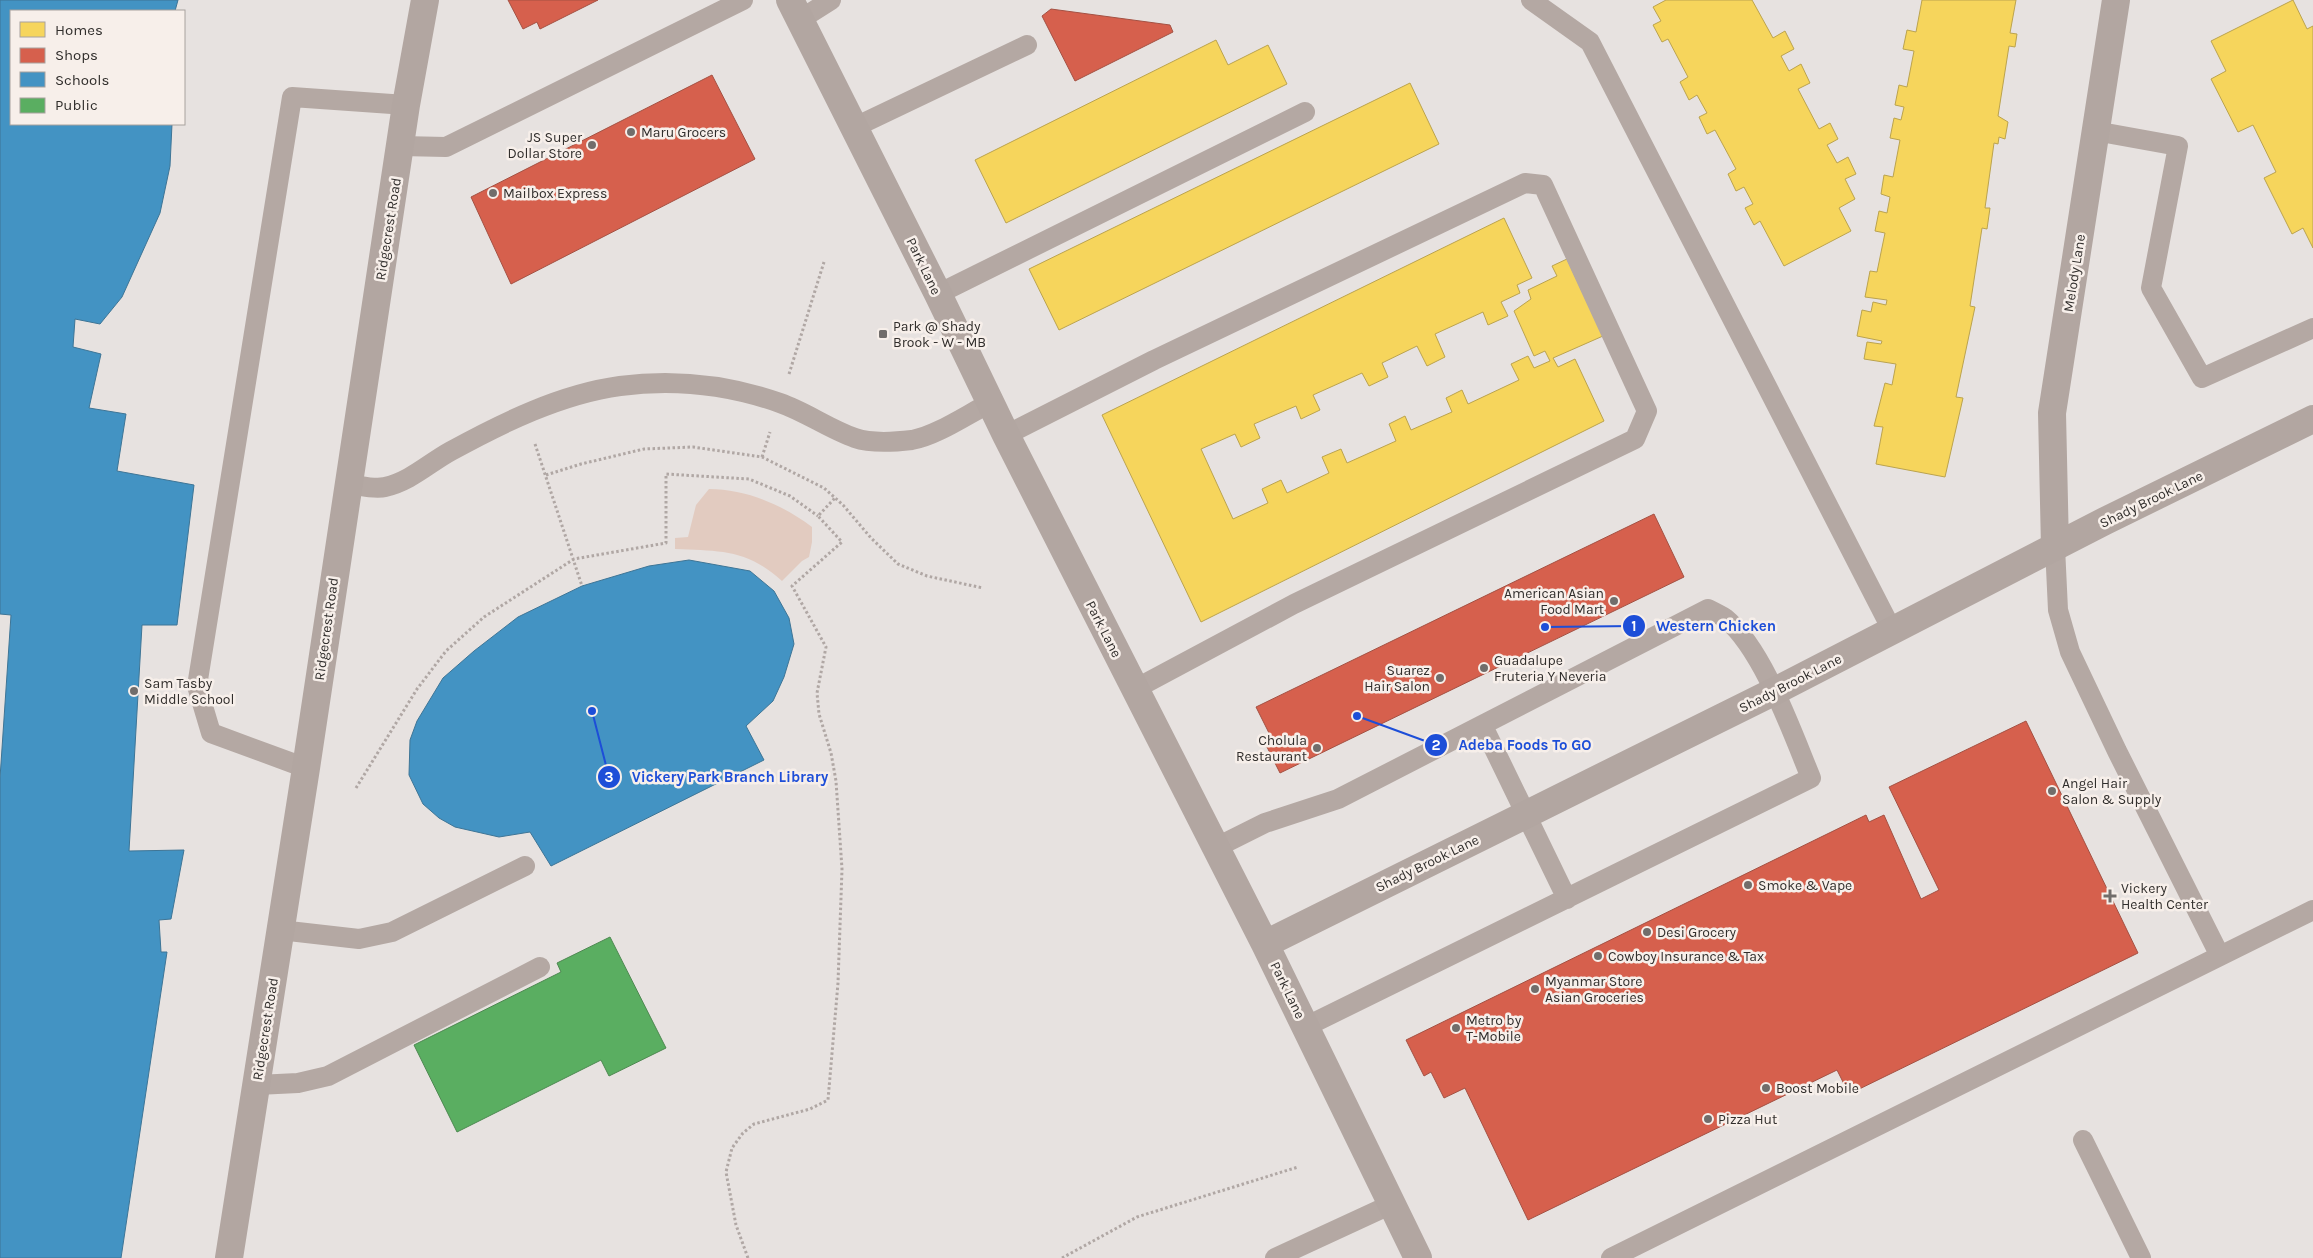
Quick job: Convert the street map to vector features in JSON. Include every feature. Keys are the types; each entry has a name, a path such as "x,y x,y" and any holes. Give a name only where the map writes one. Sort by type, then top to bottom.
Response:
{"street":[{"name":"Ridgecrest Road","path":"229,1258 306,768 406,105 425,0"},
{"name":"Melody Lane","path":"2055,547 2052,413 2116,0"},
{"name":"Park Lane","path":"795,9 938,294 1006,435 1217,847 1418,1258"},
{"name":"Shady Brook Lane","path":"1265,944 1893,632 2055,547 2313,419"}],"lane":[{"path":"401,146 446,147 743,0"},
{"path":"795,9 831,0"},
{"path":"1531,0 1590,42 1893,632"},
{"path":"855,127 1027,45"},
{"path":"306,768 211,733 197,686 292,97 406,105"},
{"path":"938,294 1305,112"},
{"path":"2096,131 2178,146 2151,288 2202,378 2313,328"},
{"path":"1006,435 1163,356 1525,183 1543,186 1647,411 1635,439 1294,604 1135,689"},
{"path":"348,484 384,488 411,478 450,452 525,415 571,397 619,386 672,382 726,389 780,403 855,438 870,442 913,440 990,403"},
{"path":"2055,547 2058,610 2070,652 2121,760 2220,956"},
{"path":"1217,847 1265,823 1338,799 1483,726 1708,608 1726,619 1747,644 1775,691 1811,778 1353,1002 1306,1027"},
{"path":"1483,726 1567,899"},
{"path":"280,930 359,940 392,932 525,866"},
{"path":"1611,1258 2313,910"},
{"path":"257,1085 298,1083 328,1076 540,967"},
{"path":"2083,1140 2142,1258"},
{"path":"1275,1258 1392,1204"}],"path":[{"path":"762,457 824,262"},
{"path":"525,415 582,586"},
{"path":"546,476 581,464 644,449 693,447 762,457 824,488 898,564 927,576 983,588"},
{"path":"356,788 417,689 446,651 484,617 574,559 666,543 666,474 749,479 790,496 818,516 842,542 792,586 826,647 817,693 819,714 831,753 836,782 842,869 838,983 828,1100 810,1109 754,1124 743,1133 732,1148 726,1172 736,1224 748,1258"},
{"path":"818,516 835,498"},
{"path":"1062,1258 1137,1217 1298,1167"}],"shaded area":[{"path":"709,489 750,495 776,505 801,519 812,527 809,557 802,561 782,581 745,557 706,550 675,549 675,538 688,537 696,505"}],"building: Homes":[{"path":"1666,0 1752,0 1773,38 1785,31 1794,49 1781,56 1789,71 1801,64 1810,83 1798,89 1819,129 1830,123 1838,139 1827,145 1837,163 1848,157 1856,174 1845,179 1855,199 1839,208 1851,231 1784,266 1760,221 1754,225 1745,208 1753,204 1744,187 1736,191 1728,174 1736,169 1715,130 1707,134 1699,117 1707,113 1697,95 1689,100 1680,82 1688,77 1668,39 1662,42 1653,25 1661,21 1653,7"},
{"path":"1922,0 2016,0 2010,33 2017,34 2015,47 2009,46 1998,116 2008,122 2005,139 1999,137 1998,144 1994,143 1985,208 1990,208 1987,229 1982,228 1970,306 1975,307 1956,397 1963,398 1945,477 1876,464 1883,427 1874,426 1885,383 1892,385 1896,364 1864,359 1867,342 1881,344 1882,341 1857,336 1862,310 1871,312 1873,302 1886,305 1887,300 1865,297 1870,271 1877,272 1885,233 1875,231 1879,211 1887,213 1890,197 1881,194 1884,175 1893,177 1900,140 1890,138 1894,118 1901,120 1904,107 1895,105 1899,85 1907,87 1914,51 1903,49 1907,30 1916,32"},
{"path":"2293,0 2307,29 2313,26 2313,248 2303,228 2292,234 2264,178 2276,172 2253,125 2238,132 2211,79 2226,71 2211,41"},
{"path":"1216,40 1228,65 1268,45 1287,84 1006,223 975,160"},
{"path":"1410,83 1439,144 1059,330 1029,269"},
{"path":"1504,218 1532,278 1517,285 1520,293 1501,302 1508,316 1488,325 1483,312 1435,334 1445,357 1427,366 1417,346 1382,363 1388,377 1369,386 1362,373 1313,395 1320,410 1301,419 1296,406 1254,424 1260,438 1241,447 1235,434 1201,449 1233,519 1268,503 1262,489 1281,480 1287,493 1329,473 1322,457 1341,449 1347,463 1396,441 1389,424 1405,416 1411,430 1452,412 1446,398 1462,390 1468,404 1519,380 1511,364 1528,356 1534,368 1550,361 1545,351 1534,356 1514,311 1531,299 1528,290 1557,276 1552,266 1567,259 1603,336 1553,358 1558,367 1575,359 1604,421 1201,622 1102,415"}],"building: Shops":[{"path":"508,0 598,0 540,29 537,22 523,29"},
{"path":"1051,9 1170,25 1173,32 1075,81 1042,16"},
{"path":"712,75 755,159 511,284 471,197"},
{"path":"1654,514 1684,577 1280,773 1262,737 1269,733 1256,707"},
{"path":"2026,721 2138,953 1849,1094 1837,1070 1528,1220 1465,1088 1444,1098 1431,1072 1424,1076 1406,1040 1866,815 1869,822 1884,815 1921,899 1939,890 1889,787"}],"building: Schools":[{"path":"0,0 178,0 175,10 10,10 10,125 172,125 170,166 160,213 122,297 100,324 75,319 73,347 101,354 89,408 126,414 117,471 194,485 177,625 142,625 129,851 184,850 171,919 159,920 161,952 167,952 121,1258 0,1258 0,778 11,615 0,614"},
{"path":"689,560 750,571 774,591 789,618 794,644 784,677 773,701 746,726 764,760 551,866 530,832 499,837 455,827 439,818 423,804 409,775 410,740 417,721 443,678 518,617 582,586 649,566"}],"building: Public":[{"path":"610,937 666,1048 609,1076 601,1060 457,1132 414,1045 561,972 557,963"}],"place":[{"name":"Maru Grocers","path":"631,132"},
{"name":"JS Super Dollar Store","path":"592,145"},
{"name":"Mailbox Express","path":"493,193"},
{"name":"Park @ Shady Brook - W - MB","path":"883,334"},
{"name":"American Asian Food Mart","path":"1614,601"},
{"name":"Western Chicken","path":"1545,627"},
{"name":"Guadalupe Fruteria Y Neveria","path":"1484,668"},
{"name":"Suarez Hair Salon","path":"1440,678"},
{"name":"Sam Tasby Middle School","path":"134,691"},
{"name":"Vickery Park Branch Library","path":"592,711"},
{"name":"Adeba Foods To GO","path":"1357,716"},
{"name":"Cholula Restaurant","path":"1317,748"},
{"name":"Angel Hair Salon & Supply","path":"2052,791"},
{"name":"Smoke & Vape","path":"1748,885"},
{"name":"Vickery Health Center","path":"2110,896"},
{"name":"Desi Grocery","path":"1647,932"},
{"name":"Cowboy Insurance & Tax","path":"1598,956"},
{"name":"Myanmar Store Asian Groceries","path":"1535,989"},
{"name":"Metro by T-Mobile","path":"1456,1028"},
{"name":"Boost Mobile","path":"1766,1088"},
{"name":"Pizza Hut","path":"1708,1119"}]}
